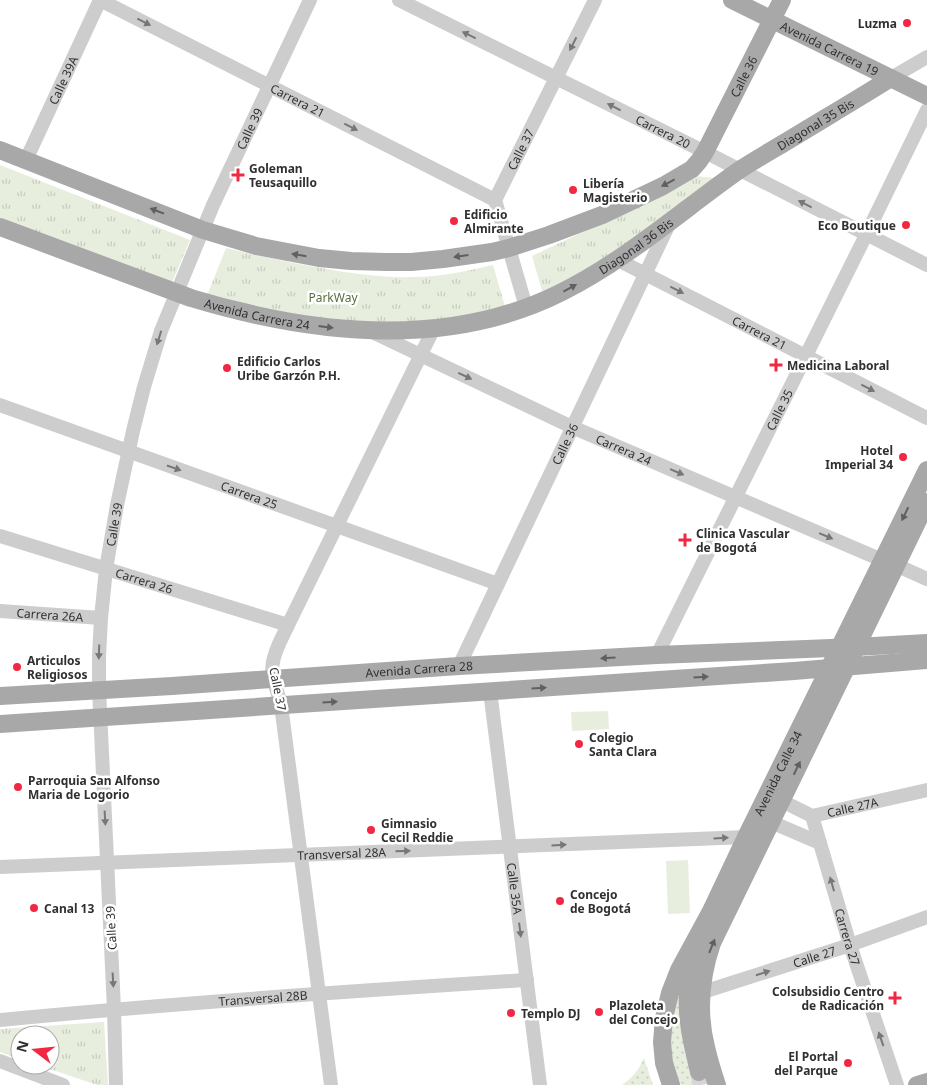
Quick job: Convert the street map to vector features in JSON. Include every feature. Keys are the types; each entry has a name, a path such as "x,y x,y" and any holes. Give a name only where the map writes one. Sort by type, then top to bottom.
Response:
{"main road":[{"name":"Avenida Carrera 19","path":"732,0 927,96"},
{"name":"Calle 36","path":"705,152 782,0"},
{"name":"Diagonal 35 Bis","path":"739,170 891,78"},
{"path":"0,150 203,230 256,246 351,261 386,262 411,262 451,258 509,248 549,235 633,201 692,169 705,152"},
{"name":"Diagonal 36 Bis","path":"526,307 561,293 618,260 739,170"},
{"name":"Avenida Carrera 24","path":"0,227 215,306 291,322 331,328 388,331 434,328 492,318 526,307"},
{"name":"Avenida Calle 34","path":"671,1085 664,1064 662,1042 664,1018 670,993 746,837 848,647 889,563 927,470"},
{"name":"Avenida Calle 34","path":"889,563 927,502"},
{"name":"Avenida Carrera 28","path":"0,696 459,666 927,643"},
{"path":"0,724 927,660"},
{"name":"Avenida Calle 34","path":"717,1085 705,1042 700,993 708,955 712,943 782,801 838,667"},
{"path":"698,1072 688,1016 688,995 690,976 697,947 711,911"},
{"path":"917,1085 927,1082"}],"street":[{"name":"Carrera 21","path":"100,0 495,200"},
{"name":"Calle 39A","path":"26,160 100,0"},
{"name":"Calle 39","path":"116,1085 99,656 106,569 117,505 142,396 161,331 213,204 310,0"},
{"name":"Carrera 20","path":"399,0 927,265"},
{"name":"Calle 37","path":"495,200 595,0"},
{"path":"891,78 927,57"},
{"name":"Calle 35","path":"657,655 927,110"},
{"path":"495,200 526,307"},
{"name":"Calle 36","path":"459,666 671,220"},
{"name":"Carrera 21","path":"618,260 927,418"},
{"name":"Calle 37","path":"331,1085 281,705 272,669 274,655 288,624 434,328"},
{"name":"Carrera 24","path":"368,331 572,427 927,579"},
{"name":"Carrera 25","path":"0,405 498,584"},
{"name":"Carrera 26","path":"0,536 288,624"},
{"name":"Carrera 26A","path":"0,611 101,618"},
{"name":"Calle 35A","path":"490,691 540,1085"},
{"name":"Calle 27A","path":"782,801 812,816 927,790"},
{"name":"Carrera 27","path":"812,816 850,945 897,1085"},
{"path":"771,822 820,843"},
{"name":"Transversal 28A","path":"0,867 746,837"},
{"name":"Calle 27","path":"700,993 850,945 927,917"},
{"name":"Transversal 28B","path":"0,1020 114,1009 527,980"},
{"path":"0,1061 47,1082 64,1085"}],"green space":[{"path":"0,165 190,240 171,285 0,220"},
{"path":"694,176 717,178 612,259 543,294 532,256 625,212"},
{"name":"ParkWay","path":"226,248 314,267 381,276 424,277 493,265 506,310 470,318 345,327 206,298"},
{"path":"608,711 609,729 572,731 571,712"},
{"path":"688,860 690,913 668,914 666,861"},
{"path":"688,964 694,1070 699,1085 676,1085 669,1068 669,1018"},
{"path":"104,1022 108,1085 97,1085 60,1072 59,1025"},
{"path":"10,1028 10,1056 0,1052 0,1029"},
{"path":"644,1058 653,1085 622,1085 635,1073"}],"tunnel":[{"path":"699,1072 702,1085"}],"place":[{"name":"Luzma","path":"907,23"},
{"name":"Goleman Teusaquillo","path":"238,175"},
{"name":"Libería Magisterio","path":"573,190"},
{"name":"Edificio Almirante","path":"454,221"},
{"name":"Eco Boutique","path":"906,225"},
{"name":"Medicina Laboral","path":"776,365"},
{"name":"Edificio Carlos Uribe Garzón P.H.","path":"227,368"},
{"name":"Hotel Imperial 34","path":"903,457"},
{"name":"Clinica Vascular de Bogotá","path":"685,540"},
{"name":"Articulos Religiosos","path":"17,667"},
{"name":"Colegio Santa Clara","path":"579,744"},
{"name":"Parroquia San Alfonso Maria de Logorio","path":"18,787"},
{"name":"Gimnasio Cecil Reddie","path":"371,830"},
{"name":"Concejo de Bogotá","path":"560,901"},
{"name":"Canal 13","path":"34,908"},
{"name":"Colsubsidio Centro de Radicación","path":"895,998"},
{"name":"Plazoleta del Concejo","path":"599,1012"},
{"name":"Templo DJ","path":"511,1013"},
{"name":"El Portal del Parque","path":"848,1063"}]}
